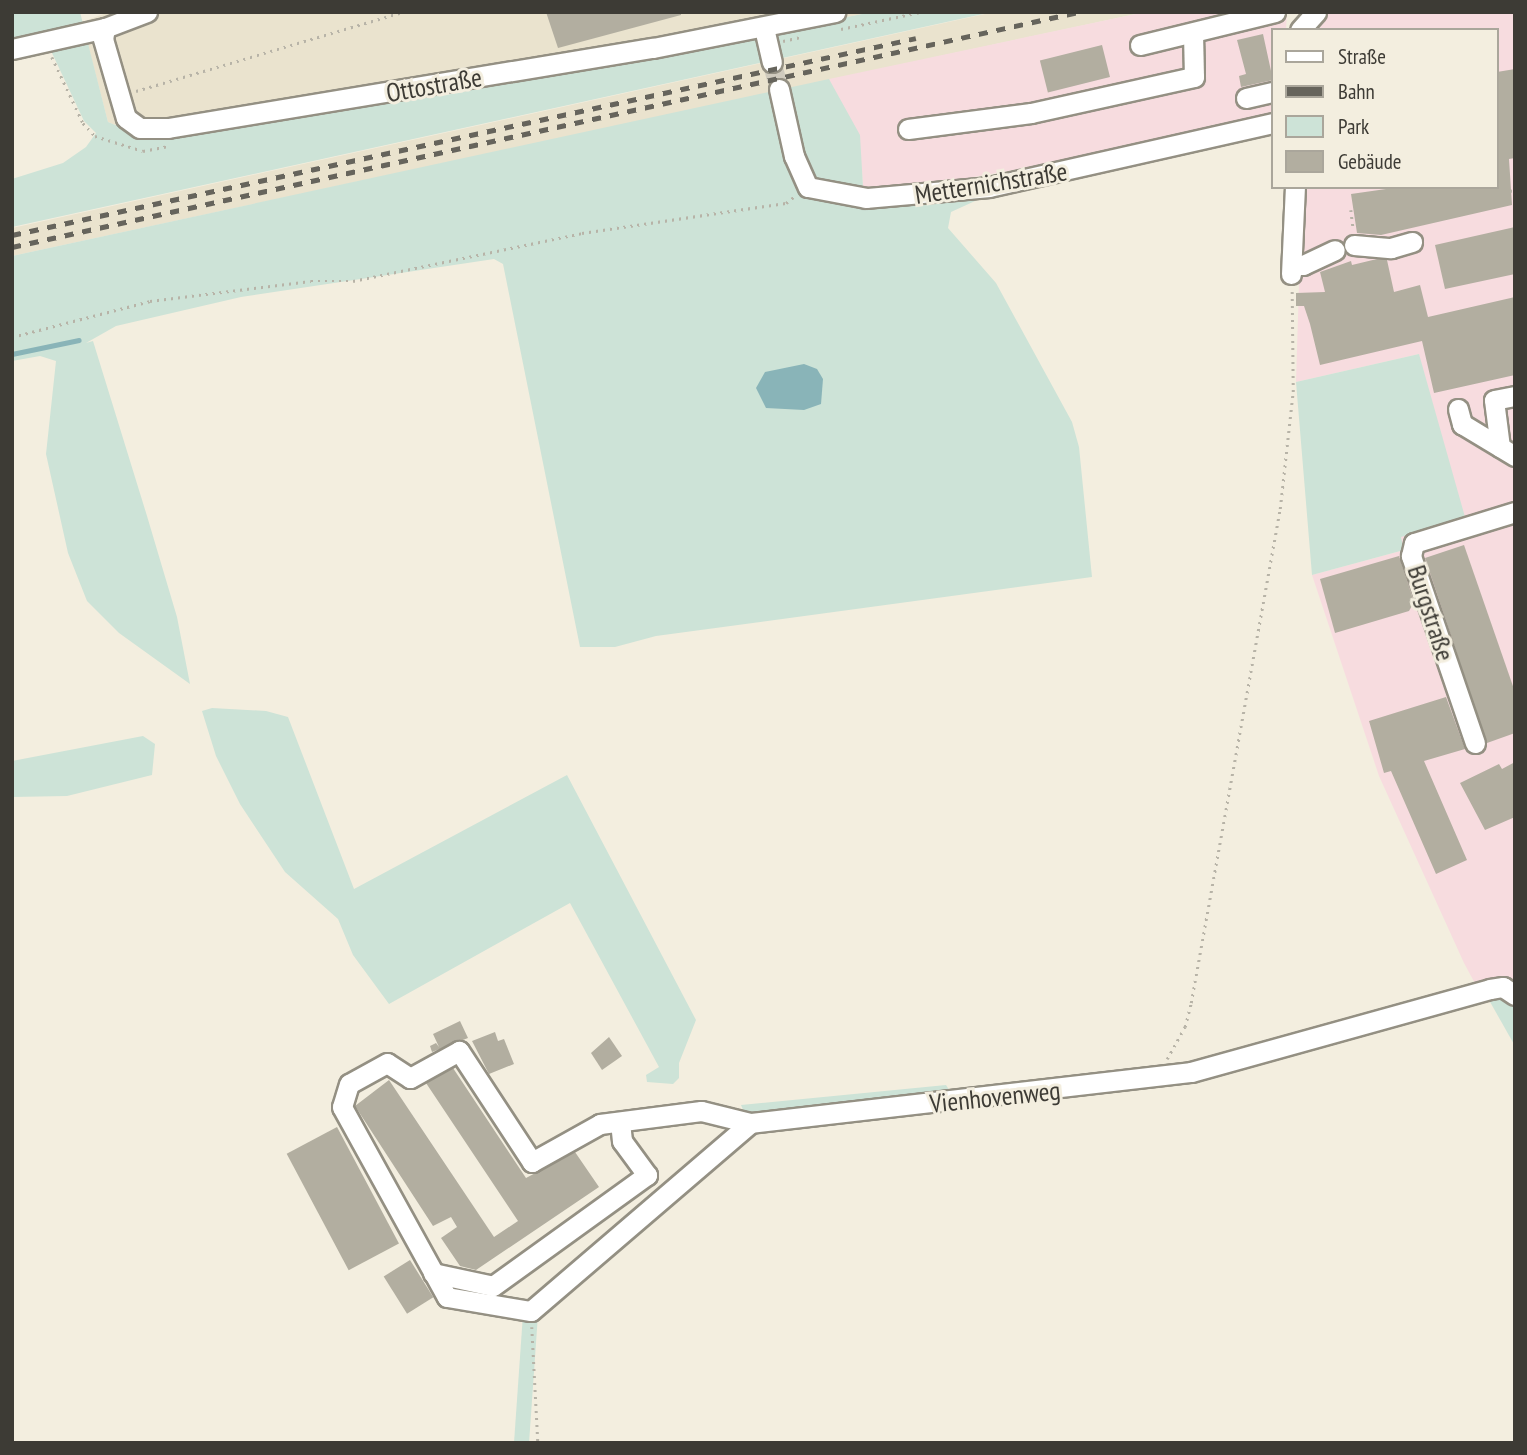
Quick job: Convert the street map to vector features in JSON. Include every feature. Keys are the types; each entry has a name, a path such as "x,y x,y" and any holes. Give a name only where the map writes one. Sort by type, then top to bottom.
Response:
{"street":[{"path":"12,49 105,27 147,12"},
{"path":"1140,46 1275,12"},
{"path":"1302,28 1316,12"},
{"name":"Ottostraße","path":"105,27 103,39 126,118 140,128 168,128 768,45 833,22"},
{"path":"908,129 1031,113 1194,77 1193,33"},
{"path":"779,89 794,156 808,187"},
{"path":"1246,98 1272,92"},
{"name":"Metternichstraße","path":"808,187 866,198 989,187 1272,123"},
{"path":"1295,189 1292,270 1344,248 1391,248 1412,242"},
{"path":"1508,451 1494,400 1515,396"},
{"path":"1458,409 1462,424 1508,451"},
{"name":"Burgstraße","path":"1475,743 1411,556 1414,543 1515,512"},
{"name":"Vienhovenweg","path":"750,1123 1156,1077 1236,1061 1490,989 1503,987 1515,995"},
{"path":"459,1051 532,1162 600,1124 696,1111 750,1123 531,1311 461,1303 447,1297 342,1107 349,1084 387,1063 410,1078 459,1051"},
{"path":"433,1273 493,1286 647,1175 622,1142 620,1122"}],"path":[{"path":"119,95 403,12"},
{"path":"833,22 920,12"},
{"path":"768,45 806,36"},
{"path":"12,337 150,302 311,281 353,281 582,233 786,203 808,187"},
{"path":"1351,210 1352,219"},
{"path":"1156,1077 1185,1027 1191,1003 1280,509 1293,392 1292,270"},
{"path":"531,1311 538,1443"}],"shaded area":[{"path":"109,12 872,12 656,55 142,136 108,122 82,22"},
{"path":"994,12 1145,12 12,256 12,228"},
{"path":"1145,12 1287,12 1286,28 1272,28 1272,115 1123,151 922,186 863,187 862,170 829,79"},
{"path":"1336,12 1515,12 1515,992 1478,989 1464,963 1379,776 1312,575 1404,550 1401,537 1419,354 1296,382 1302,189 1499,189 1499,28 1314,28 1324,15"}],"green space":[{"path":"80,12 108,122 142,136 656,55 872,12 992,12 12,227 12,179 63,163 86,147 96,133 84,121 44,36 12,43 12,14"},
{"path":"829,79 860,135 863,187 811,198 986,196 951,212 948,228 996,283 1072,422 1079,447 1092,577 656,636 615,647 580,647 503,264 494,259 241,297 116,326 86,343 93,341 147,516 177,617 190,684 119,633 87,601 68,553 46,454 56,361 40,356 12,361 12,256"},
{"path":"1419,354 1465,517 1401,537 1404,550 1312,575 1296,382"},
{"path":"212,708 266,711 288,717 354,889 567,775 696,1020 679,1063 679,1078 673,1084 647,1082 646,1075 659,1067 570,903 389,1004 353,955 338,919 285,872 240,804 216,756 202,711"},
{"path":"143,736 155,744 152,775 67,796 12,797 12,761"},
{"path":"1504,992 1515,1003 1515,1046 1485,993"},
{"path":"946,1085 962,1111 763,1129 751,1128 741,1105"},
{"path":"523,1314 538,1315 529,1443 514,1443"}],"water":[{"path":"804,364 817,369 823,379 821,404 804,410 766,408 756,388 765,372"}],"building":[{"path":"546,12 681,12 681,15 558,48"},
{"path":"1263,34 1272,80 1241,87 1239,76 1246,74 1237,40"},
{"path":"1102,45 1110,77 1048,93 1040,60"},
{"path":"1515,69 1515,158 1509,159 1512,205 1381,235 1357,233 1351,194 1386,189 1499,189 1499,72"},
{"path":"1515,227 1515,274 1445,289 1435,245"},
{"path":"1377,259 1387,260 1394,292 1420,285 1428,317 1515,297 1515,375 1434,393 1422,341 1320,365 1304,306 1296,306 1296,293 1325,292 1320,272 1351,261 1352,265"},
{"path":"1464,545 1515,692 1515,733 1487,743 1425,558"},
{"path":"1399,556 1414,602 1409,611 1335,633 1320,579"},
{"path":"1446,697 1465,749 1424,761 1467,860 1436,874 1391,771 1384,773 1369,721"},
{"path":"1515,762 1515,817 1485,830 1460,783 1499,764 1502,769"},
{"path":"460,1021 468,1038 432,1052 430,1046 436,1043 439,1047 433,1034"},
{"path":"495,1032 498,1041 504,1039 514,1064 489,1074 472,1041"},
{"path":"609,1037 622,1056 602,1070 591,1053"},
{"path":"453,1068 526,1178 575,1152 599,1187 476,1270 460,1266 441,1238 457,1227 451,1217 433,1226 355,1106 389,1080 494,1237 518,1221 426,1083"},
{"path":"337,1127 399,1244 349,1270 287,1154"},
{"path":"410,1260 433,1297 407,1314 384,1276"}],"waterway":[{"path":"12,354 79,340"}],"tunnel":[{"path":"772,62 779,89"}],"railway":[{"path":"12,247 1078,12"},
{"path":"12,235 916,38"}]}
